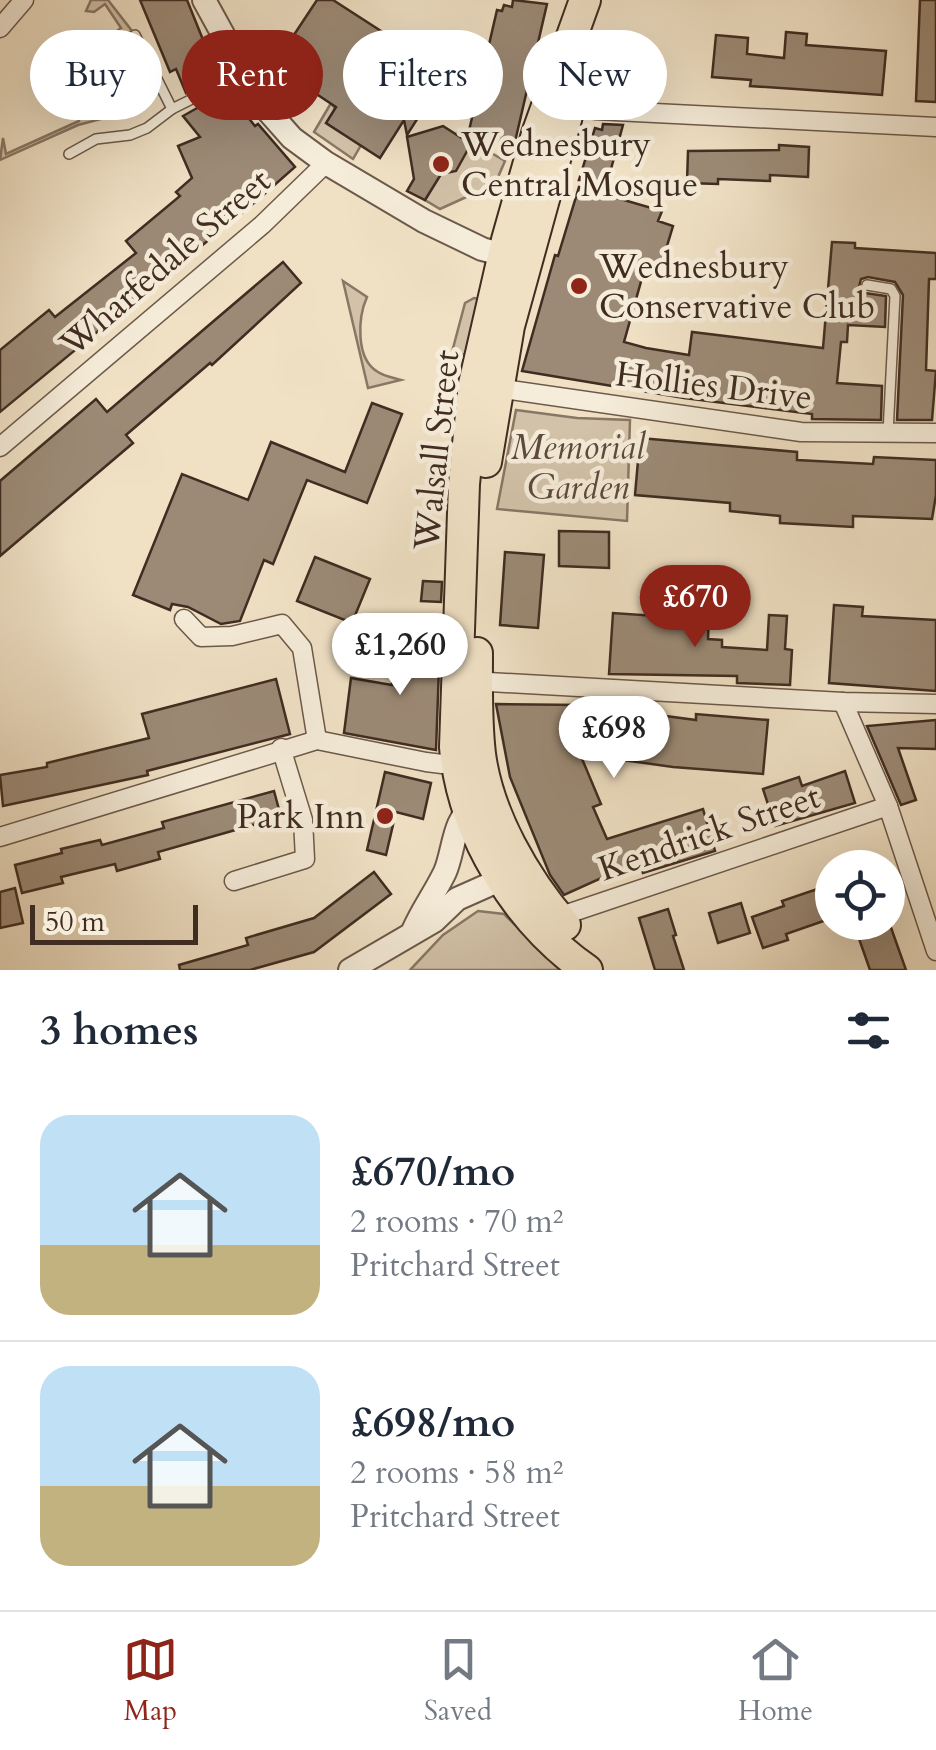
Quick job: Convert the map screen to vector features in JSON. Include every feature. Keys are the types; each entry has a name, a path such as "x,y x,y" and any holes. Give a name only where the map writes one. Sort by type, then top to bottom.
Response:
{"highway":[{"path":"578,30 585,0"},
{"path":"588,30 600,0"},
{"name":"Walsall Street","path":"555,120 516,255 465,475 468,759 480,804 474,829 508,866 516,902 600,970"},
{"name":"Walsall Street","path":"466,681 483,487 485,386"},
{"name":"Walsall Street","path":"553,929 588,970"}],"street":[{"path":"0,28 24,0"},
{"path":"204,0 219,30"},
{"path":"667,111 936,128"},
{"path":"273,120 326,163 424,221 482,249 516,255"},
{"name":"Wharfedale Street","path":"0,447 262,225 326,163"},
{"name":"Hollies Drive","path":"485,386 801,432 936,433"},
{"path":"184,619 201,636 232,636 282,624 302,648 317,740"},
{"path":"466,681 936,704"},
{"path":"843,702 928,903 936,951"},
{"path":"0,837 317,740 426,762 468,759"},
{"path":"234,881 304,858 303,820 281,748"},
{"path":"413,931 445,872 459,824 480,804"},
{"name":"Kendrick Street","path":"553,929 888,806"},
{"path":"360,967 434,921 457,899 508,866"}],"lane":[{"path":"162,90 172,110"},
{"path":"69,154 96,139 130,135 147,128 182,105"},
{"path":"867,285 891,289 896,296 888,433"}],"green space":[{"path":"91,0 108,0 131,30 118,30 121,28 105,4 94,12 86,11"},
{"path":"331,103 361,145 353,159 314,132"},
{"path":"97,120 0,160 3,138 6,154 79,121"},
{"path":"457,133 505,161 495,184 440,209 425,200 441,174"},
{"path":"343,281 367,297 360,326 365,358 378,372 401,380 368,388"},
{"path":"479,299 466,355 452,352 465,303"},
{"name":"Memorial Garden","path":"516,410 630,420 627,521 497,509"},
{"path":"478,911 504,914 560,970 410,970 443,935"}],"building":[{"path":"140,0 187,0 199,30 182,30 182,83 176,69 170,72 162,53 162,30 152,30"},
{"path":"317,0 333,0 379,30 343,30 343,120 404,120 380,158 326,123 336,107 323,98 323,30 297,30"},
{"path":"513,0 547,4 541,30 523,30 523,107 514,146 468,135 471,120 503,120 503,30 492,30 497,10 502,11 504,5 512,7"},
{"path":"920,0 936,0 936,102 916,101"},
{"path":"786,32 807,34 806,45 886,51 882,95 750,86 751,80 712,77 716,35 748,38 747,54 784,58"},
{"path":"186,120 250,120 295,167 238,217 232,209 206,232 211,238 0,412 0,350 49,310 55,317 136,253 126,241 180,196 176,192 192,178 178,146 200,137"},
{"path":"404,120 417,120 407,135"},
{"path":"603,124 623,125 608,180 579,180 595,128 602,130"},
{"name":"Wednesbury Central Mosque","path":"443,126 471,144 456,171 441,174 425,200 407,191 414,179 407,137"},
{"path":"779,145 809,147 808,177 770,175 770,181 718,179 718,184 687,183 688,151 779,150"},
{"path":"579,187 662,211 658,221 673,226 658,276 644,271 624,342 646,348 689,355 692,332 823,348 832,242 855,243 855,248 936,253 936,279 929,279 926,370 936,371 932,420 897,420 903,295 895,282 868,277 861,279 859,287 865,293 886,296 885,327 848,325 847,342 841,342 837,383 882,386 881,420 812,419 812,414 522,371"},
{"path":"283,262 301,283 212,365 126,435 133,443 0,556 0,481 96,399 107,412"},
{"path":"372,403 402,414 367,503 307,480 273,564 264,560 240,621 221,624 188,607 172,604 170,610 133,595 182,474 248,500 271,442 345,472"},
{"path":"640,438 797,452 797,460 873,464 874,457 936,460 932,519 853,516 853,527 780,523 780,516 730,511 730,503 635,495"},
{"path":"559,531 609,532 609,568 559,566"},
{"path":"505,552 544,555 538,628 500,625"},
{"path":"315,557 370,579 352,623 297,601"},
{"path":"423,581 442,582 441,602 421,601"},
{"path":"834,605 863,607 862,616 936,620 936,691 829,683"},
{"path":"687,610 709,611 708,639 722,640 722,647 767,650 769,615 787,616 785,649 792,650 790,685 737,683 737,676 609,674 613,613 686,618"},
{"path":"395,637 440,640 436,750 344,733 351,678 392,685"},
{"path":"276,679 290,734 147,771 148,775 3,806 0,775 47,767 47,763 149,738 142,714"},
{"path":"496,704 583,705 696,720 696,714 768,720 763,774 580,754 601,804 593,807 607,839 703,809 715,851 643,873 639,861 564,895 550,875 510,777"},
{"path":"936,720 936,749 898,748 916,800 901,805 867,726"},
{"path":"845,771 855,803 775,826 763,789 799,777 802,786"},
{"name":"Park Inn","path":"385,772 431,783 423,819 396,812 386,855 367,850"},
{"path":"274,791 281,817 158,852 160,859 117,871 115,864 61,877 63,883 22,893 15,865 62,853 61,849 100,840 102,845 164,828 162,822"},
{"path":"374,872 391,894 314,952 250,970 180,970 179,965 248,945 246,938 314,918"},
{"path":"15,888 23,923 0,928 0,892"},
{"path":"815,890 815,924 786,934 788,940 763,948 752,917 784,906 782,901"},
{"path":"741,903 750,933 718,943 709,913"},
{"path":"668,909 684,970 655,970 639,918"},
{"path":"859,940 895,940 906,970 870,970"}],"place":[{"name":"Wednesbury Central Mosque","path":"441,164"},
{"name":"Wednesbury Conservative Club","path":"579,286"},
{"name":"Park Inn","path":"385,816"}]}
